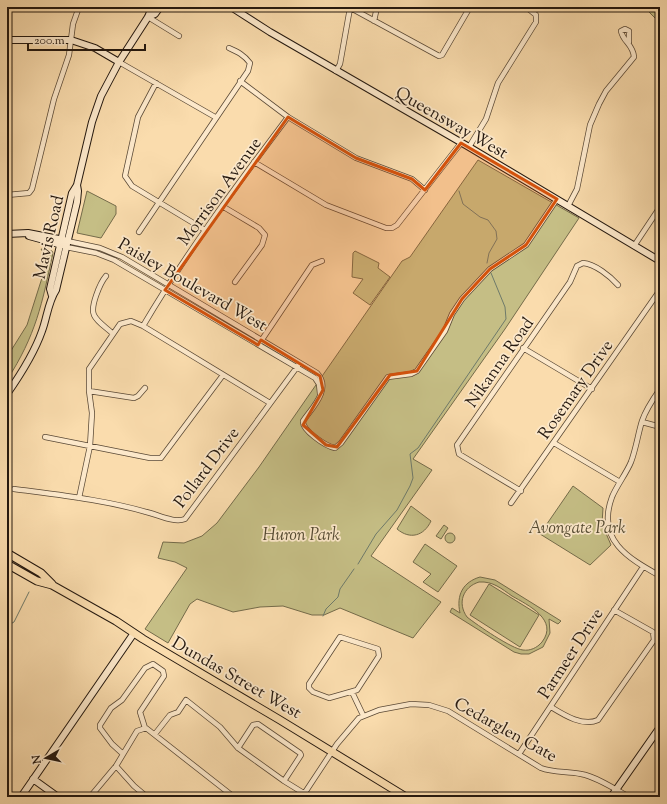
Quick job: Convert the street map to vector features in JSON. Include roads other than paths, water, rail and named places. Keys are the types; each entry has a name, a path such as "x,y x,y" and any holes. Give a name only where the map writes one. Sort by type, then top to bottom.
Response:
{"main road":[{"name":"Dundas Street West","path":"7,553 41,574 52,585 406,797"},
{"name":"Dundas Street West","path":"7,564 37,581 52,585"}],"street":[{"path":"7,195 29,192 32,189 54,99 69,55 72,24 79,7"},
{"name":"Mavis Road","path":"7,394 32,355 44,326 52,296 50,289 78,191 77,185 96,109 118,62 148,18 152,7"},
{"name":"Mavis Road","path":"148,18 155,14 160,7"},
{"name":"Queensway West","path":"231,7 270,32 469,147 660,261"},
{"path":"336,71 340,64 349,7 436,55 442,54 470,7"},
{"path":"374,21 377,7"},
{"path":"469,147 486,119 498,83 536,22 536,15 526,7"},
{"path":"148,18 179,36"},
{"path":"7,40 71,40 95,48 215,117"},
{"path":"568,206 579,184 590,125 598,104 606,91 634,58 633,50 629,42"},
{"path":"139,232 158,201 248,71 250,63 240,52 229,48"},
{"path":"240,81 288,117 356,158 412,179 425,190"},
{"path":"156,83 138,117 125,176 132,186 205,230"},
{"name":"Morrison Avenue","path":"143,326 164,290 205,230 288,117"},
{"path":"254,162 326,205 386,228 392,228 398,225 461,143"},
{"name":"Paisley Boulevard West","path":"7,234 24,234 108,251 316,372 321,378 323,387 303,421 304,427 329,446 337,447 388,377 411,374 417,371 446,329 452,314 462,299 490,269 526,245 557,199"},
{"path":"222,206 259,228 265,235 262,244 235,282"},
{"path":"634,246 660,207"},
{"name":"Paisley Boulevard West","path":"63,243 109,258 258,345 316,380 320,387 319,396"},
{"path":"258,345 312,265 322,261"},
{"name":"Nikanna Road","path":"521,491 459,454 457,449 460,440 570,282 577,266 588,263 611,278 618,285"},
{"path":"7,276 9,282 7,288"},
{"path":"106,276 99,285 93,312 94,316 112,333"},
{"name":"Rosemary Drive","path":"511,503 521,491 660,290"},
{"path":"79,498 90,446 92,414 89,391 90,368 112,333 120,324 131,321 143,326 223,376 270,403"},
{"path":"523,348 592,389"},
{"name":"Pollard Drive","path":"14,489 79,498 143,511 180,521 186,519 300,363"},
{"path":"45,437 150,458 161,458 223,376"},
{"path":"89,391 134,398 138,396 145,388"},
{"path":"660,389 648,406 631,462 620,482 608,513 610,534 623,553 643,567 660,576"},
{"path":"642,422 657,426"},
{"path":"554,443 620,482"},
{"name":"Parmeer Drive","path":"519,754 643,567"},
{"path":"550,707 572,719 594,722 598,720 654,640 653,632 614,610"},
{"path":"21,797 134,633"},
{"path":"340,637 375,648 379,652 376,661 357,690 352,692 325,698 309,688 309,684 340,637"},
{"path":"123,754 112,744 100,728 100,725 111,708 122,700 145,668 153,664 163,671 164,676 140,712 145,728 155,734 234,797"},
{"path":"303,796 349,728 363,715 352,692"},
{"path":"155,734 170,715 178,712 186,700 220,727 238,748 303,796 310,797"},
{"name":"Cedarglen Gate","path":"363,715 411,704 439,707 466,721 549,771 580,774 591,777 629,797"},
{"path":"238,748 253,725 258,724 300,753 301,754 284,781"},
{"path":"611,797 660,727"},
{"path":"90,797 116,766 137,731 145,728"},
{"path":"116,766 134,786 147,797"},
{"path":"33,779 58,797"}],"waterway":[{"path":"459,191 463,204 480,217 488,220 496,231 497,239 489,253 487,263"},
{"path":"358,564 376,534 397,510 410,486 413,478 410,454 418,448 506,319 505,307 491,273"},
{"path":"323,616 326,609 338,597 340,589 354,569"},
{"path":"7,626 14,622 29,592"}],"park label":[{"name":"Avongate Park","path":"577,527"},
{"name":"Huron Park","path":"301,534"}]}
